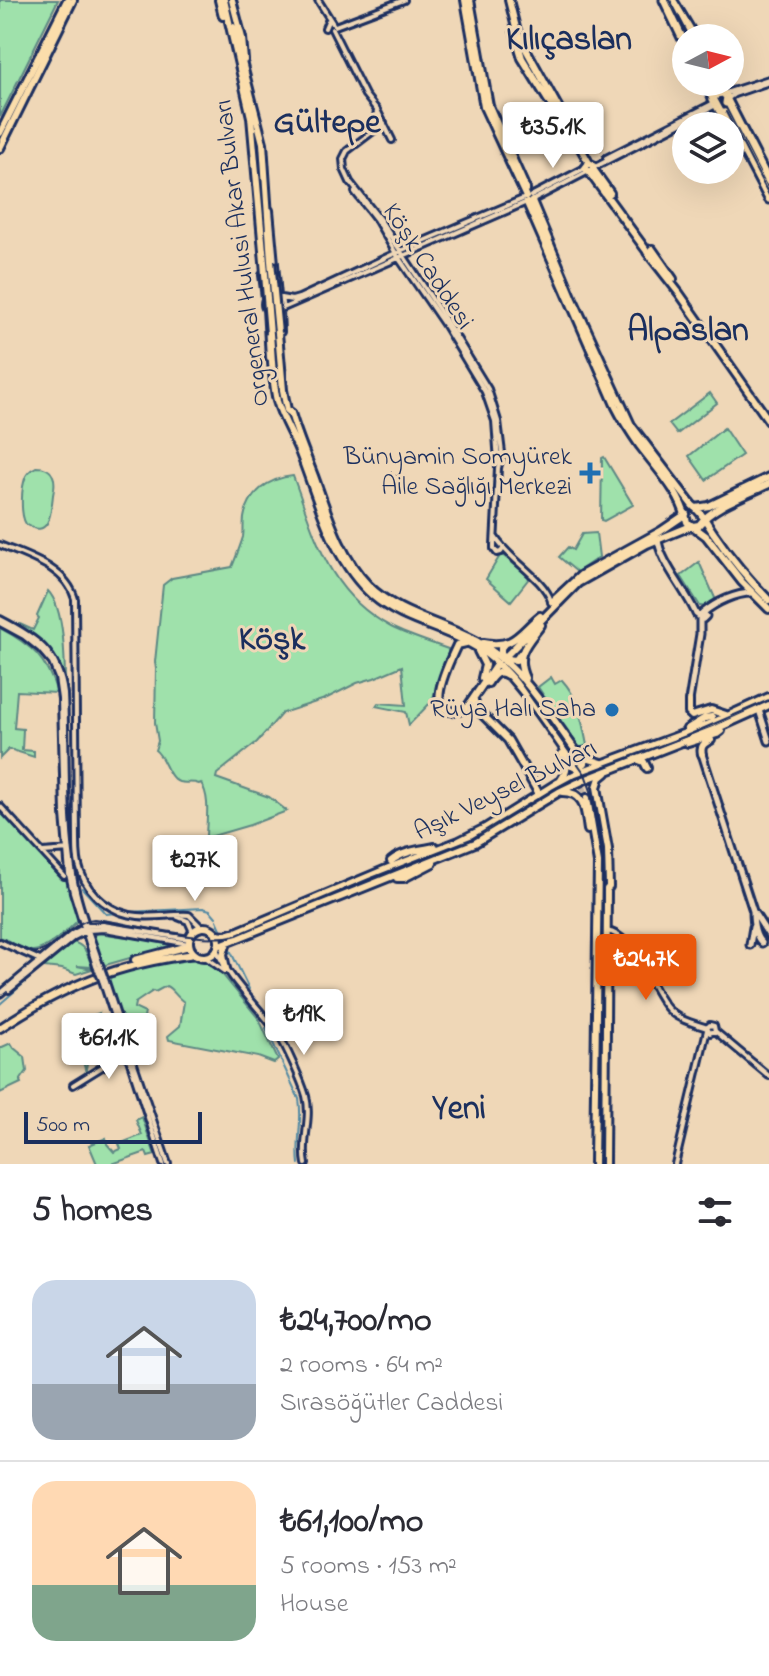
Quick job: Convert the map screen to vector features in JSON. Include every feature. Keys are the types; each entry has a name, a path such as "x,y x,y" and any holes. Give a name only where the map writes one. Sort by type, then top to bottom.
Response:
{"highway":[{"path":"665,0 677,24"},
{"path":"673,0 686,24"},
{"path":"713,96 720,112"},
{"path":"715,103 716,96"},
{"path":"715,103 725,105 725,96"},
{"path":"725,96 769,185"},
{"path":"769,185 727,111 769,200"},
{"path":"744,155 769,200"}],"main road":[{"path":"0,130 67,0"},
{"path":"0,148 73,0"},
{"name":"Orgeneral Hulusi Akar Bulvarı","path":"226,0 251,117 268,262"},
{"name":"Orgeneral Hulusi Akar Bulvarı","path":"226,0 245,51 244,68 261,135 274,334 287,410 291,413 338,540 358,573 379,595 507,663 526,682 584,758"},
{"path":"468,0 484,107 493,131 529,199 631,425 702,512 703,518 746,578 769,600"},
{"path":"507,0 526,55 589,167 769,418"},
{"path":"529,199 616,407 630,431 675,491 686,520 706,536 742,582 769,609"},
{"name":"Orgeneral Hulusi Akar Bulvarı","path":"274,334 273,375 279,405 334,544 352,573 370,593 392,609 474,643 501,665 570,762"},
{"path":"505,643 501,653 507,659 516,660 560,593 581,575 661,531 690,510 709,506 769,477"},
{"path":"496,665 466,709 451,712 443,708 440,693 443,679 457,645 490,645 519,637 587,577 647,544 699,525 703,518 769,484"},
{"path":"658,539 696,614 703,616"},
{"path":"647,544 655,547 665,558"},
{"path":"734,595 742,582"},
{"path":"731,715 691,715 689,701 703,616 734,595 753,592"},
{"path":"507,655 553,604"},
{"path":"524,638 540,616"},
{"path":"461,711 484,675 483,660 474,643"},
{"path":"521,653 526,682"},
{"path":"479,711 478,699 494,674 503,673 516,683"},
{"name":"Aşık Veysel Bulvarı","path":"216,934 236,932 458,842 557,783 674,738 712,717 731,715 769,697"},
{"path":"474,698 474,706 508,740 539,794"},
{"name":"Aşık Veysel Bulvarı","path":"217,948 450,853 489,835 559,792 769,705"},
{"path":"759,710 769,741"},
{"path":"743,717 715,739 704,743 701,750 753,911 758,940 762,943"},
{"path":"653,752 700,740 721,731"},
{"path":"570,762 578,768 585,763 584,758 603,763"},
{"path":"636,759 644,762 647,768"},
{"path":"557,783 570,762"},
{"path":"607,889 609,857 597,787 600,778 617,766"},
{"path":"559,792 571,792 582,802 597,882"},
{"path":"594,1164 598,863 591,797 605,852 607,889 605,1164"},
{"path":"391,861 403,854 458,842"},
{"path":"397,878 404,878 450,853"},
{"path":"753,911 769,936"},
{"path":"750,945 754,922"},
{"path":"201,927 211,929 216,934 217,948 212,954 145,962 91,978 0,1026 40,998 74,980 173,950 189,943 193,932 201,927"},
{"path":"189,943 195,954"},
{"path":"226,969 223,952 227,943"}],"street":[{"path":"318,0 365,95 377,110 392,140"},
{"path":"333,25 404,0"},
{"path":"744,89 769,80"},
{"path":"265,300 271,295 292,300 301,298 529,199 715,103"},
{"path":"370,130 377,110"},
{"name":"Köşk Caddesi","path":"383,122 345,150 341,165 346,180 442,314 484,382 498,421 497,544"},
{"name":"Köşk Caddesi","path":"383,122 349,149 343,166 350,182 377,215 399,254"},
{"path":"267,197 283,304 280,310 287,410"},
{"path":"259,205 271,386 279,405"},
{"path":"266,309 272,313 280,310 399,254"},
{"path":"502,550 494,551 497,544 546,590 553,604"},
{"path":"0,545 53,569 70,585 75,599 77,840 80,871 98,898 115,910 137,916 189,915 201,927"},
{"path":"546,590 560,593"},
{"path":"0,621 44,652 57,674 63,697 71,887 127,1049"},
{"path":"0,804 64,876"},
{"path":"43,852 68,850"},
{"path":"175,916 188,921 193,932"},
{"path":"0,996 32,966 86,928 103,925 189,943"},
{"path":"0,996 86,928 189,943"},
{"path":"90,940 99,929"},
{"path":"606,931 615,932 627,945 671,1012 710,1030 769,1076"},
{"path":"74,937 90,940"},
{"path":"173,941 173,950"},
{"path":"0,942 32,958 32,966"},
{"path":"217,948 226,969 279,1036 304,1092 308,1113 306,1164"},
{"path":"25,954 38,956 50,952"},
{"path":"25,954 43,960"},
{"path":"204,956 233,978"},
{"path":"104,980 166,1164"},
{"path":"675,1164 710,1030"},
{"path":"124,1036 132,1040"},
{"path":"127,1049 119,1056 73,1087 102,1067 127,1049"}],"green space":[{"path":"0,0 58,0 0,117"},
{"path":"710,393 717,403 677,434 669,424"},
{"path":"724,428 742,455 706,480 689,456"},
{"path":"604,457 633,505 604,521 601,520"},
{"path":"36,467 50,471 55,483 50,516 40,529 26,524 22,508 24,481 28,472"},
{"path":"293,476 317,542 352,598 391,627 448,649 448,655 432,701 409,725 406,712 376,706 378,703 406,705 402,666 325,699 282,713 257,742 216,778 269,797 287,811 206,838 207,803 201,783 175,780 155,750 158,741 155,662 163,585 172,578 232,567 243,537 244,518 250,502 268,484"},
{"path":"596,533 599,557 577,572 559,557 568,547 573,550 582,534"},
{"path":"501,554 530,577 511,601 486,579"},
{"path":"699,562 715,598 707,607 700,606 681,576"},
{"path":"48,591 54,599 61,623 65,688 51,658 18,629 20,624 33,630"},
{"path":"0,628 37,654 57,693 17,691 14,728 23,729 22,750 34,751 34,757 9,749 0,758"},
{"path":"551,677 555,684 562,680 572,695 587,745 580,748 538,687"},
{"path":"0,809 70,882 80,918 57,939 37,951 27,950 0,937"},
{"path":"98,933 171,943 172,946 102,966 94,939"},
{"path":"72,942 83,948 92,967 77,966 92,969 76,974 44,967"},
{"path":"183,958 206,962 223,975 259,1019 278,1060 274,1063 258,1057 169,1040 168,1036 180,1026 184,1002 166,986 135,1003 134,1008 145,1013 140,1033 134,1038 126,1035 105,975 143,964"},
{"path":"99,1013 90,1037 87,1077 81,1053 68,1025"},
{"path":"11,1043 25,1057 27,1071 21,1083 0,1093 0,1048"},
{"path":"142,1117 155,1155 148,1157 146,1152 112,1164 97,1164 89,1145 106,1138 114,1152 121,1149 119,1144 142,1135 136,1120"}],"waterway":[{"path":"82,888 106,914 117,913"},
{"path":"128,912 203,908 216,917"},
{"path":"217,920 221,929"},
{"path":"56,956 74,941"},
{"path":"230,950 249,989"},
{"path":"0,1004 39,970"},
{"path":"266,1028 299,1099 299,1164"}],"tunnel":[{"path":"585,766 594,796"},
{"path":"577,769 587,798"}],"tram line":[{"path":"670,0 683,24"},
{"path":"744,147 769,195"},
{"path":"520,682 585,774 603,856 600,1164"},
{"path":"0,938 27,951 39,952 85,921 94,919 186,935 237,935 471,839 576,777 686,736 769,700"}],"place":[{"name":"Bünyamin Somyürek Aile Sağlığı Merkezi","path":"590,473"},
{"name":"Rüya Halı Saha","path":"612,710"}],"district":[{"name":"Kılıçaslan","path":"569,41"},
{"name":"Gültepe","path":"327,124"},
{"name":"Alpaslan","path":"688,332"},
{"name":"Köşk","path":"272,641"},
{"name":"Yeni","path":"459,1110"}]}
